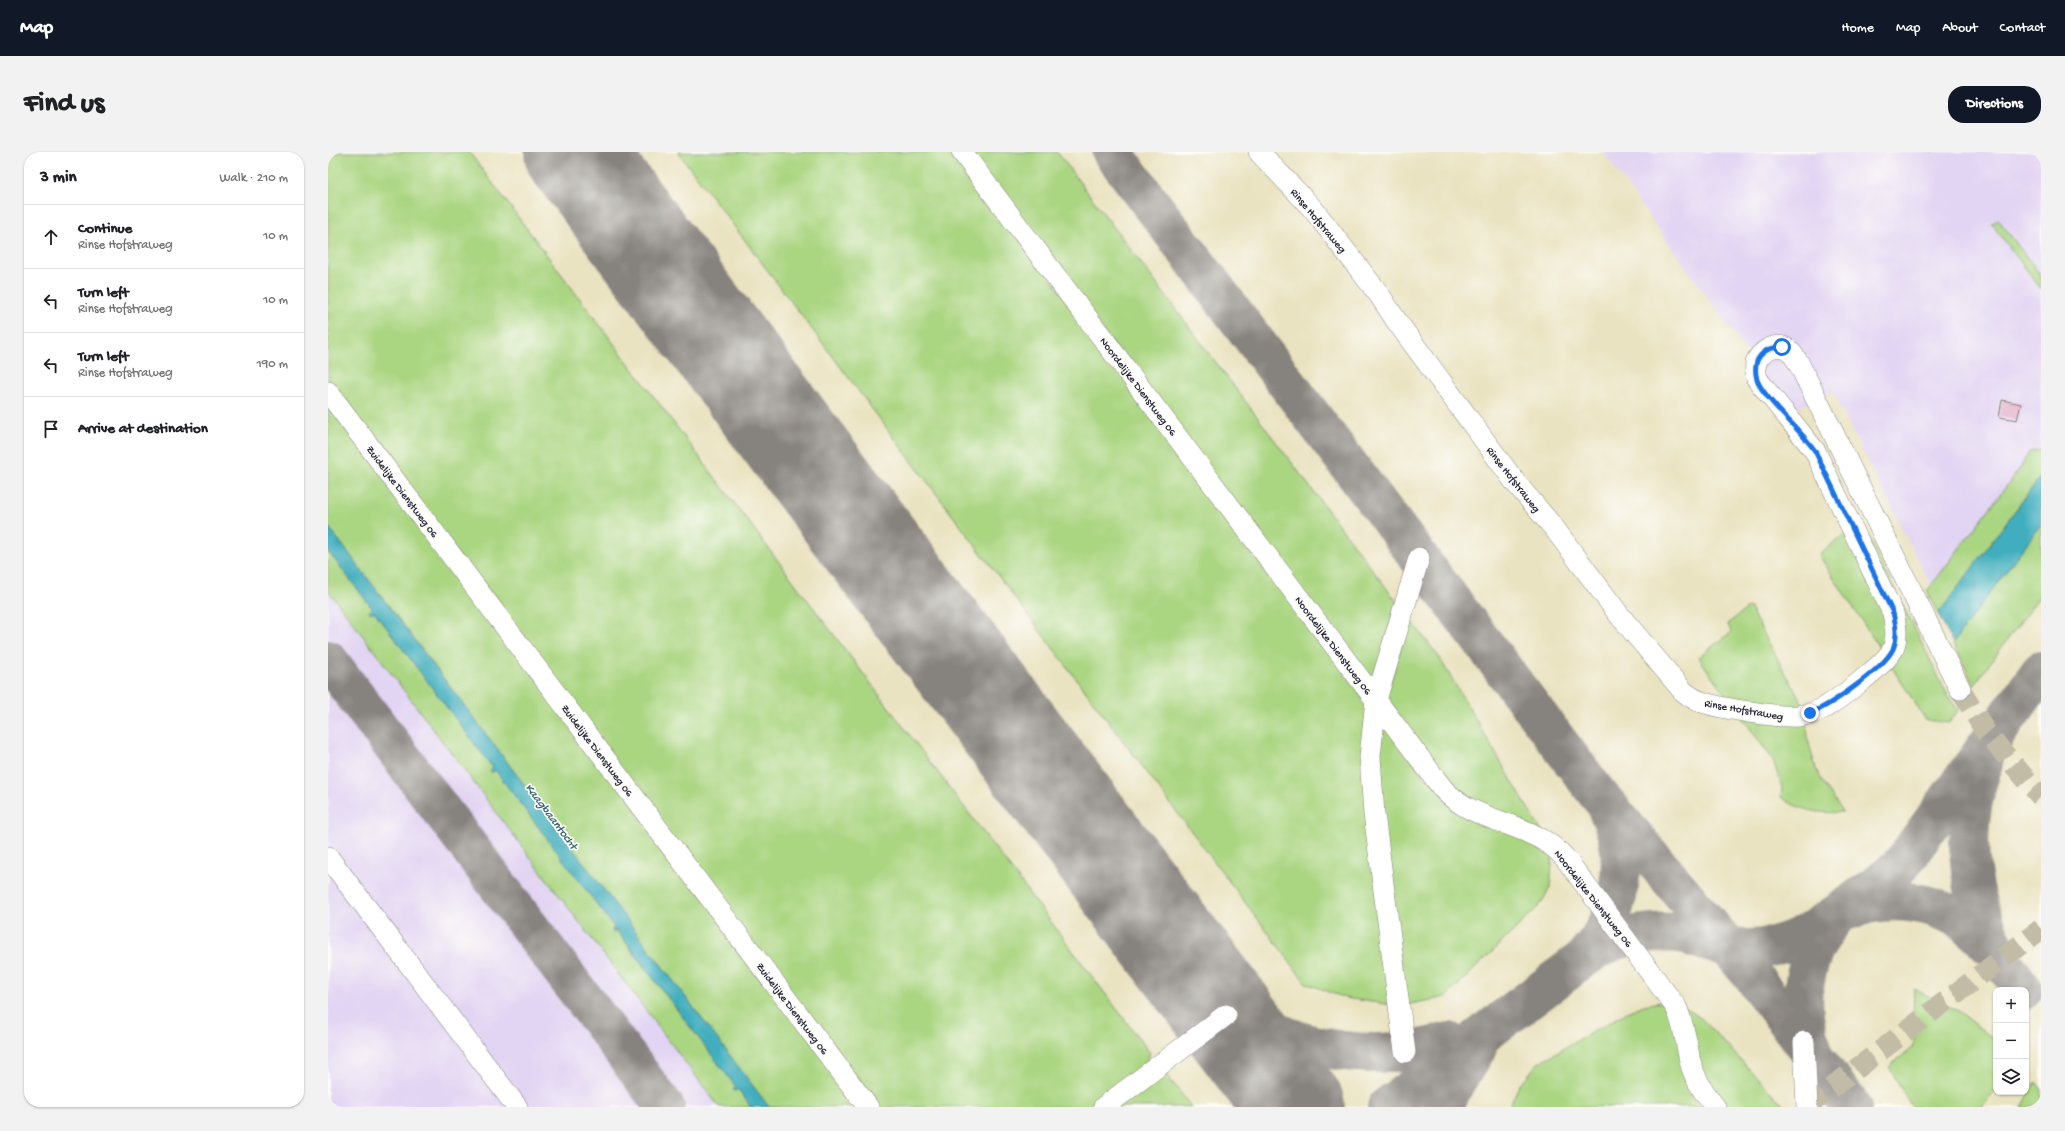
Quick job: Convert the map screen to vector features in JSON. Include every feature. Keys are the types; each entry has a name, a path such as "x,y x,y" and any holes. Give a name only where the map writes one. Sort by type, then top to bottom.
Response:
{"lane":[{"name":"Noordelijke Dienstweg 06","path":"962,152 1435,779 1451,796 1473,811 1540,836 1551,844 1566,859 1676,1007 1682,1022 1693,1069 1705,1094 1715,1107"},
{"name":"Rinse Hofstraweg","path":"1259,152 1313,209 1378,293 1398,324 1514,482 1554,528 1620,616 1683,692 1702,702 1713,705 1784,716 1804,714 1825,707 1879,666 1890,655 1896,640 1896,629 1893,613 1815,451 1757,379 1756,366 1758,359 1764,352 1778,347 1789,350 1799,364 1960,689"},
{"name":"Zuidelijke Dienstweg 06","path":"328,392 868,1107"},
{"path":"1405,1052 1371,785 1370,747 1376,700 1419,558"},
{"path":"328,857 517,1107"},
{"path":"1104,1107 1226,1015"},
{"path":"1804,1042 1807,1107"}],"shaded area":[{"path":"1603,152 2041,152 2041,460 1934,591 1832,391 1790,412"},
{"path":"328,590 719,1107 328,1107"}],"green space":[{"path":"328,152 469,152 1150,1053 1146,1064 1097,1107 875,1107 328,383"},
{"path":"678,152 955,152 1371,703 1392,1005 1345,998 1306,983"},
{"path":"968,152 1057,152 1397,602 1375,676 1366,678"},
{"path":"1998,219 2041,276 2041,289 1992,224"},
{"path":"328,397 863,1107 769,1107 328,526"},
{"path":"2041,450 2041,476 1938,614 1927,591 2021,467 2029,452"},
{"path":"1861,521 1948,696 1958,710 1949,723 1926,720 1819,555"},
{"path":"2041,524 2041,594 1974,685 1953,643"},
{"path":"328,551 372,608 369,611 370,613 374,611 493,768 490,770 492,772 495,770 615,927 612,930 613,932 616,930 736,1087 733,1089 734,1091 738,1089 751,1107 719,1107 328,590"},
{"path":"1749,607 1806,710 1808,740 1816,769 1824,785 1843,812 1818,812 1795,806 1781,797 1782,788 1773,760 1698,657 1732,632 1727,624"},
{"path":"1410,619 1439,657 1542,832 1455,792 1386,697"},
{"path":"1380,728 1389,728 1423,775 1553,853 1550,888 1540,905 1446,997 1405,1005 1382,823"},
{"path":"1914,989 1960,1012 1993,1039 1993,1093 1981,1107 1912,1107 1889,1067 1914,1046"},
{"path":"1666,1001 1708,1107 1509,1107 1519,1086 1538,1063 1631,1010 1644,1005"},
{"path":"1683,1006 1702,1019 1785,1107 1723,1107 1700,1070"},
{"path":"1162,1068 1191,1107 1110,1107"},
{"path":"2036,1082 2041,1088 2041,1107 2022,1107"}],"water":[{"path":"2041,476 2041,524 1953,643 1938,614"},
{"path":"328,526 769,1107 751,1107 738,1089 735,1091 733,1089 736,1087 617,930 613,932 612,930 614,927 495,770 492,773 490,770 493,768 374,611 371,613 369,611 372,608 328,551"}],"building":[{"path":"2002,400 2021,404 2017,420 1999,417"}],"taxiway":[{"path":"1112,152 1596,792 1751,974 1852,1107"},
{"path":"328,660 665,1107"},
{"path":"1387,1107 1591,953 1603,946 1640,934 1667,933 1680,934 1730,947 1743,949 1760,948 1776,946 1791,941 1820,926 1883,880 1904,861 2041,671"},
{"path":"1983,764 1975,790 1971,816 1969,842 1971,867 1975,892 1982,917 1992,942 2005,966"},
{"path":"1587,954 1608,923 1619,886 1621,867 1619,847 1615,829 1608,811"},
{"path":"1848,910 1884,902 1902,902 1920,904 1955,916 1970,926 1984,939 2000,957 2021,987"},
{"path":"1812,1048 1804,1014 1803,997 1805,980 1809,963 1816,947 1824,932 1835,918"},
{"path":"1192,970 1243,1013 1266,1027 1291,1038 1316,1046 1342,1051 1369,1053 1396,1052 1449,1042"},
{"path":"1443,1107 1456,1081 1477,1048"}],"runway":[{"path":"574,152 1295,1107"}],"tunnel":[{"path":"1960,689 1985,731 2041,797"},
{"path":"1806,1107 2041,929"}],"route":[{"path":"1782,347 1769,349 1760,355 1756,362 1757,379 1760,385 1802,433 1815,451 1893,613 1896,629 1896,640 1890,655 1885,662 1825,707 1810,713"}],"water label":[{"name":"Kaagbaantocht","path":"552,816"}]}
